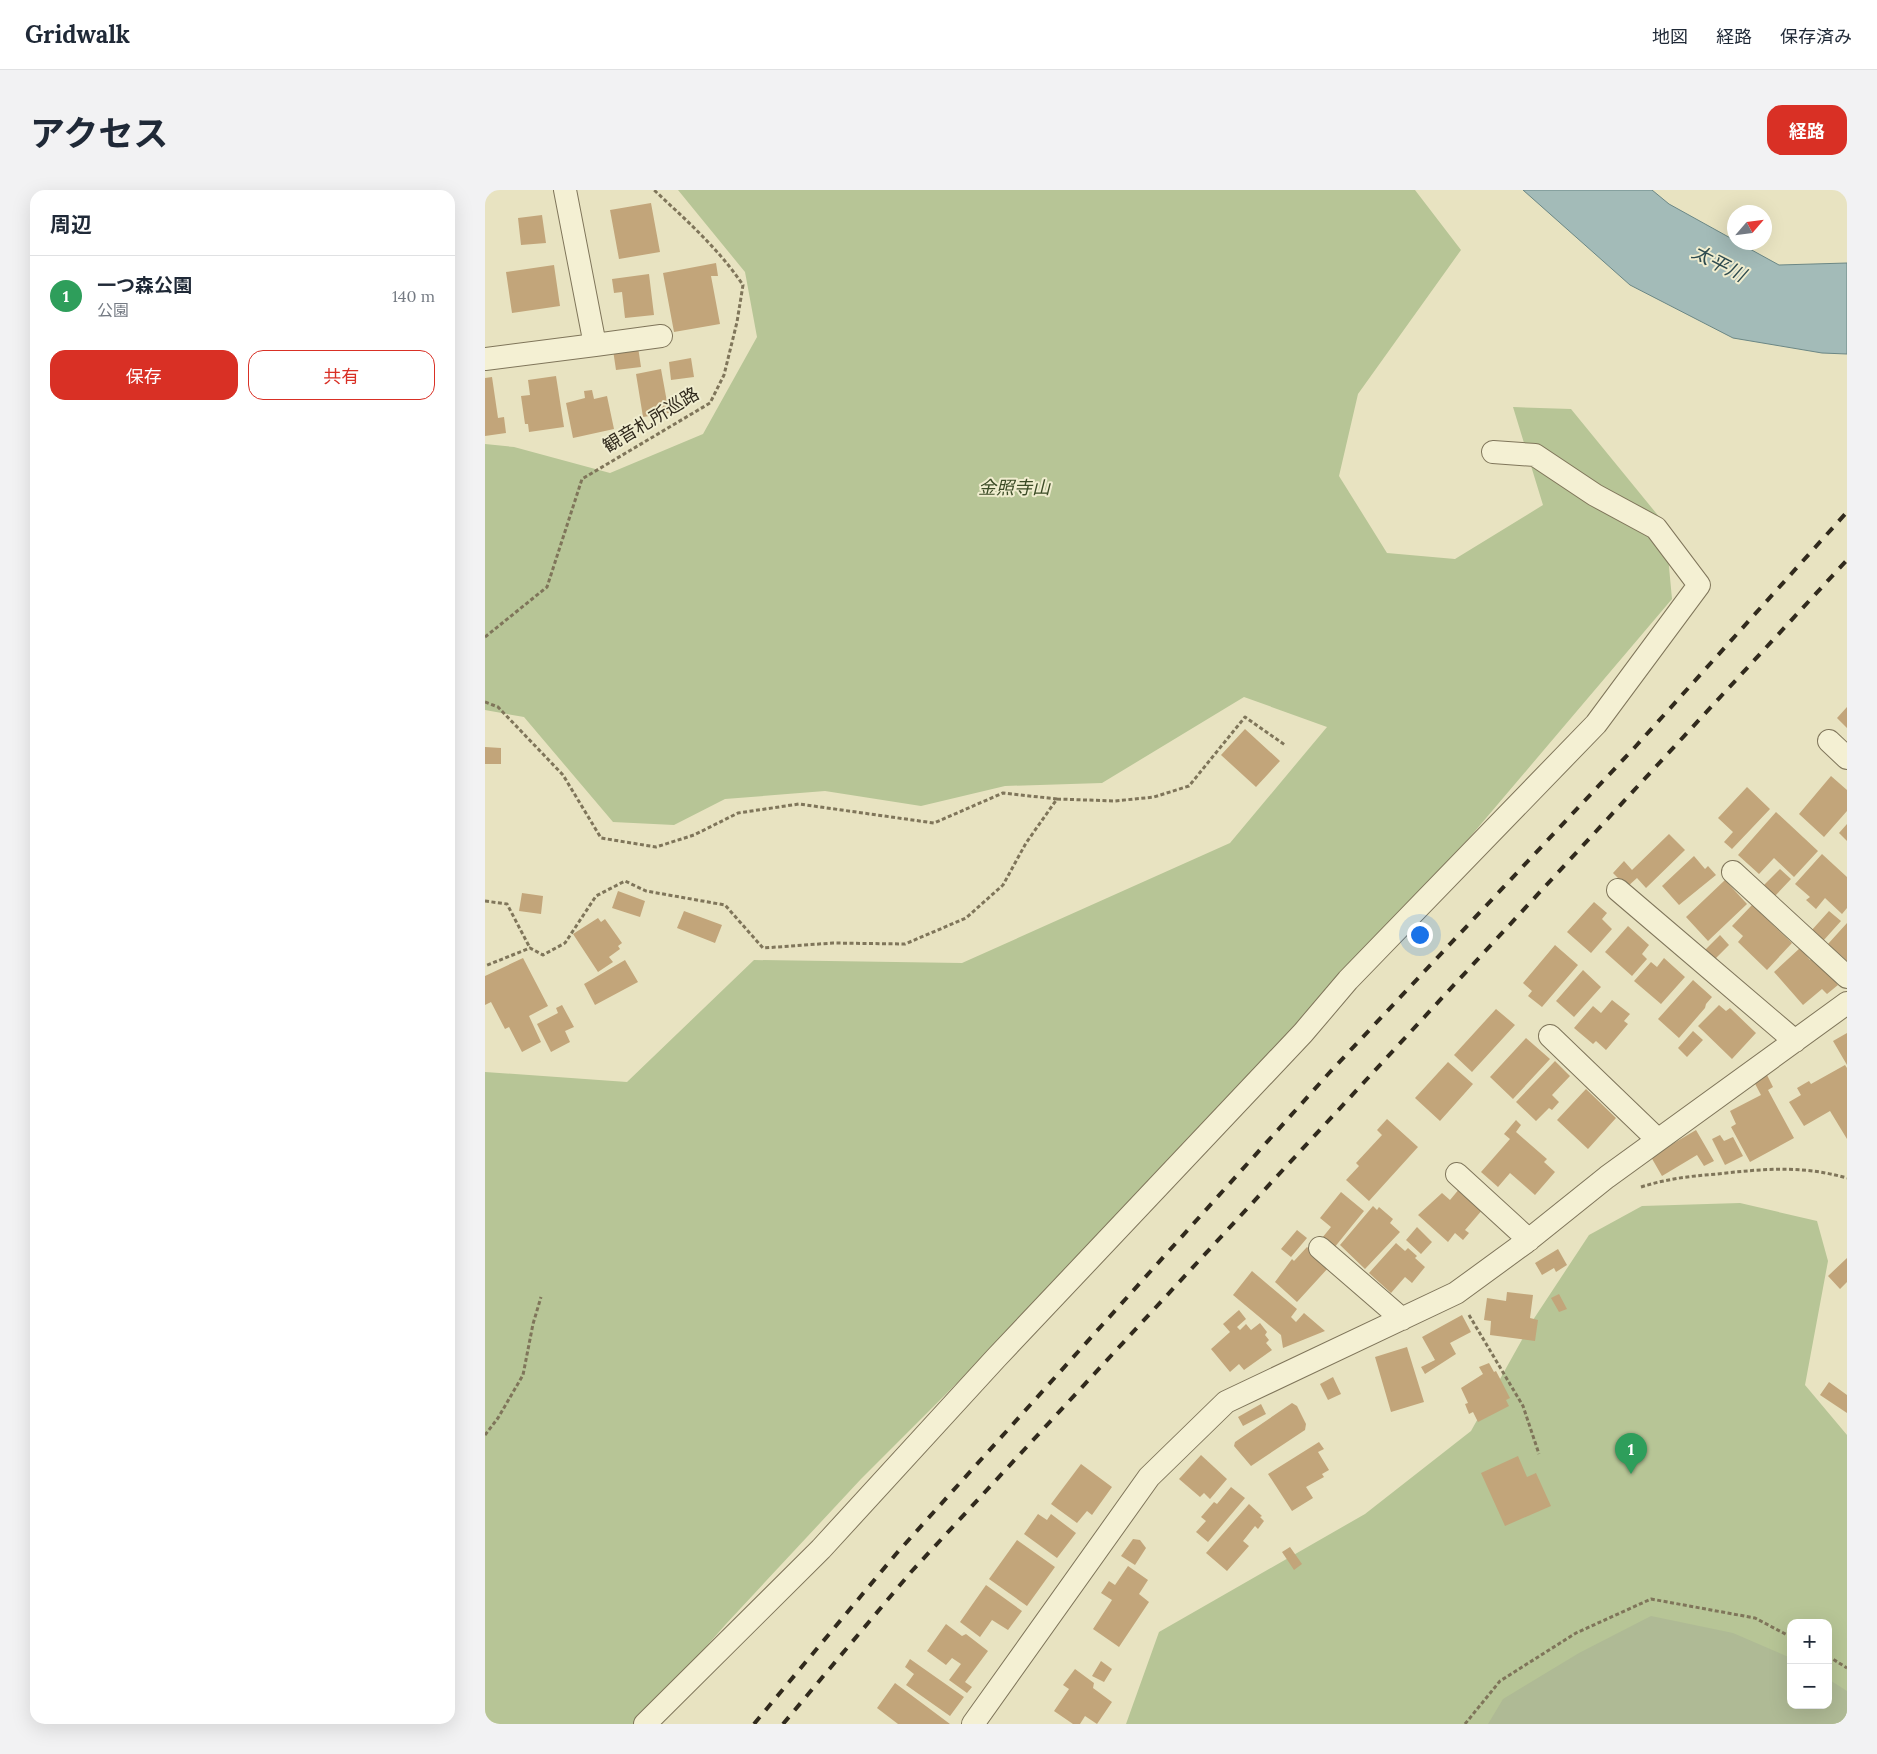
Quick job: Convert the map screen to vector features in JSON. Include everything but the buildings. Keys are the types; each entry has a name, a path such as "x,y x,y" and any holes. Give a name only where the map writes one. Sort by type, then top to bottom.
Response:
{"street":[{"path":"565,190 595,345"},
{"path":"485,360 661,336"},
{"path":"645,1724 821,1549 995,1358 1303,1033 1348,980 1596,724 1699,585 1656,528 1595,494 1535,456 1493,452"},
{"path":"1829,741 1847,758"},
{"path":"1733,872 1847,977"},
{"path":"1618,890 1795,1041"},
{"path":"973,1724 1149,1477 1226,1402 1456,1293 1529,1240 1657,1139 1847,1003"},
{"path":"1550,1036 1657,1139"},
{"path":"1457,1174 1529,1240"},
{"path":"1320,1248 1402,1318"}],"path":[{"name":"観音札所巡路","path":"485,637 547,587 582,479 710,403 724,375 737,322 743,285 726,261 697,229 653,190"},
{"path":"485,702 498,707 563,775 601,838 656,847 694,835 738,813 799,804 934,823 1003,793 1057,799 1115,801 1155,797 1189,786 1245,717 1285,745"},
{"path":"485,901 507,904 530,948 543,954 565,943 596,896 625,881 646,891 725,905 763,948 833,943 905,944 966,918 1003,885 1026,842 1057,799"},
{"path":"485,966 530,948"},
{"path":"1637,1188 1663,1179 1777,1167 1832,1174 1847,1178"},
{"path":"1456,1293 1523,1406 1539,1454"},
{"path":"485,1435 498,1418 523,1375 533,1324 541,1297"},
{"path":"1465,1724 1500,1682 1576,1634 1651,1600 1755,1618 1787,1635"},
{"path":"1832,1659 1847,1668"}],"green space":[{"name":"金照寺山","path":"678,190 1415,190 1461,250 1358,394 1339,476 1387,553 1455,559 1543,505 1513,407 1571,409 1665,524 1672,599 1386,936 1044,1296 861,1479 726,1624 638,1724 485,1724 485,1072 627,1082 754,960 962,963 1230,843 1327,727 1244,697 1102,783 1005,786 921,806 825,791 725,799 674,825 613,822 524,717 485,710 485,444 514,447 610,473 703,434 757,337 745,272"},
{"path":"1740,1203 1817,1221 1828,1261 1805,1385 1847,1435 1847,1724 1126,1724 1159,1632 1365,1514 1471,1431 1533,1320 1589,1235 1642,1206"},
{"path":"1651,1616 1733,1633 1787,1656 1787,1709 1832,1709 1832,1682 1847,1691 1847,1724 1488,1724 1503,1699 1579,1653"}],"water":[{"name":"太平川","path":"1523,190 1652,190 1669,204 1727,236 1727,250 1752,250 1779,265 1847,263 1847,354 1822,353 1733,338 1630,285"}],"railway":[{"path":"754,1724 896,1554 1330,1072 1636,746 1847,512"},
{"path":"783,1724 911,1572 1847,560"}],"place":[{"name":"一つ森公園","path":"1631,1474"}]}
